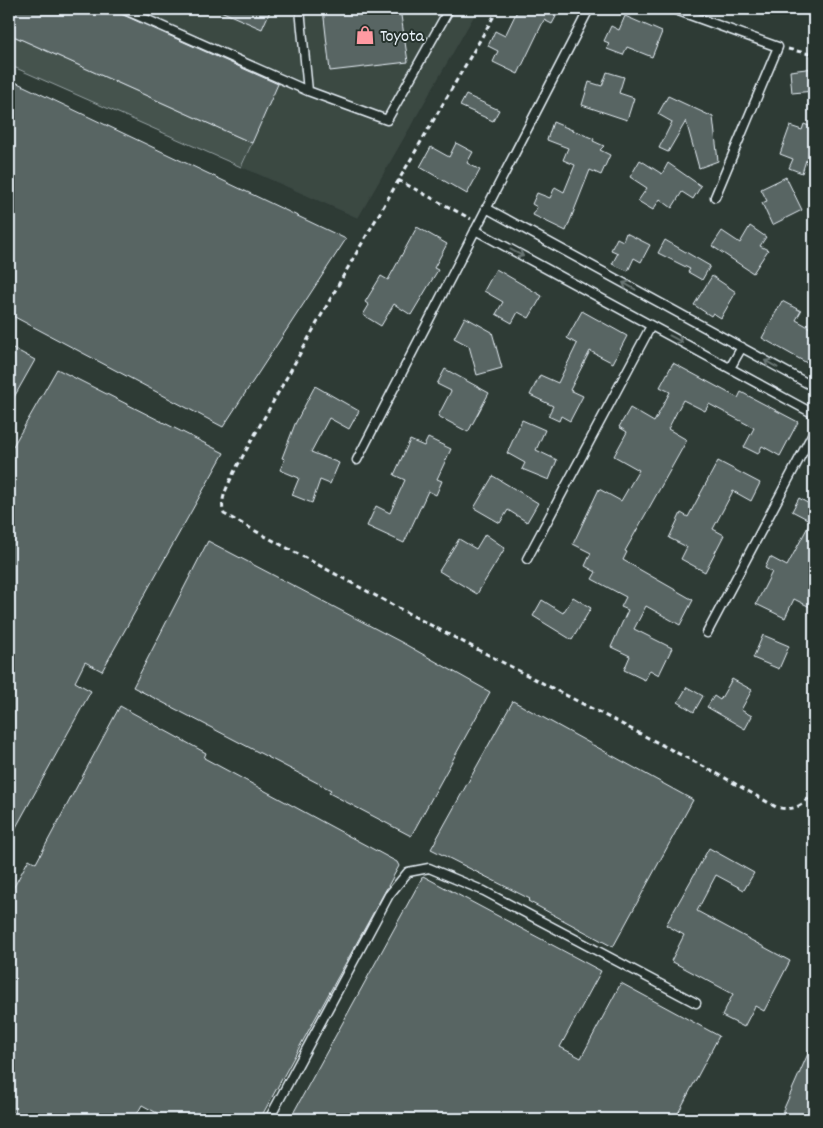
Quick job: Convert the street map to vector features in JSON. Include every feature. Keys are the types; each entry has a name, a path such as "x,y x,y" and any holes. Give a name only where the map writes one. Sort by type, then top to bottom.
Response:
{"lane":[{"path":"122,9 308,91 387,120 447,13 441,9"},
{"path":"300,9 308,91"},
{"path":"356,460 589,9"},
{"path":"673,9 778,47 715,197"},
{"path":"486,208 814,387"},
{"path":"476,227 651,326 814,414"},
{"path":"528,559 651,326"},
{"path":"730,368 742,348"},
{"path":"707,633 814,430"},
{"path":"268,1119 389,894 408,872 429,868 484,891 696,1003"}],"path":[{"path":"498,9 398,180 234,472 223,496 221,506 224,514 398,608 718,774 776,808 784,810 798,808 814,792"},
{"path":"778,47 814,55"},
{"path":"398,180 476,227"}],"shaded area":[{"path":"9,9 478,9 358,218 9,65"},
{"path":"9,34 252,143 241,167 9,65"}],"building":[{"path":"9,9 114,9 121,14 278,84 252,143 9,34"},
{"path":"216,9 271,9 262,29"},
{"name":"Toyota","path":"323,9 400,9 408,62 330,71"},
{"path":"518,9 560,9 552,24 544,20 518,74 493,62 498,51 488,46 495,31 505,36"},
{"path":"625,16 662,32 652,57 627,47 623,55 607,49 609,43 604,41 611,26 619,30"},
{"path":"814,68 814,91 792,93 790,71"},
{"path":"607,72 624,77 619,93 634,98 627,120 582,105 589,82 602,86"},
{"path":"9,79 346,239 223,427 9,314"},
{"path":"466,95 499,110 493,121 460,106"},
{"path":"668,96 713,117 718,161 699,168 686,121 668,152 659,148 672,122 658,114"},
{"path":"553,122 594,139 593,141 604,146 600,150 610,155 601,175 590,170 566,231 533,215 537,207 532,204 537,193 550,198 555,187 564,192 575,165 563,160 568,148 547,140"},
{"path":"804,124 814,128 814,163 806,160 802,173 789,168 793,159 780,154 790,126 802,130"},
{"path":"456,143 473,152 467,163 480,170 467,194 420,167 431,147 449,157"},
{"path":"640,160 662,174 668,163 701,186 693,199 682,192 672,208 660,199 653,210 638,201 647,188 630,177"},
{"path":"786,177 802,210 772,225 762,203 767,201 761,189"},
{"path":"750,226 766,237 760,246 768,250 753,273 712,246 722,231 740,243"},
{"path":"417,227 447,244 434,268 438,270 411,315 394,304 381,326 363,315 369,305 365,302 381,276 388,280"},
{"path":"626,233 650,245 641,262 634,258 628,271 612,264 618,253 611,250 617,238 623,241"},
{"path":"665,240 710,266 702,280 688,272 690,269 658,253"},
{"path":"496,269 542,296 529,318 518,312 512,323 496,314 503,302 484,291"},
{"path":"712,276 736,292 721,318 713,313 711,316 694,305"},
{"path":"782,301 801,311 796,320 814,330 814,367 762,338"},
{"path":"582,311 627,336 613,363 590,351 570,390 583,396 570,421 561,416 559,421 548,416 553,406 530,395 540,375 558,383 577,344 567,338"},
{"path":"465,317 492,332 502,368 477,375 469,346 454,338"},
{"path":"9,346 35,360 9,406"},
{"path":"673,363 738,398 741,392 798,422 780,456 762,446 758,454 744,447 754,428 709,404 705,411 683,400 668,429 687,440 625,551 627,552 623,560 693,600 680,625 646,606 634,629 672,648 659,675 650,670 645,680 624,670 630,656 611,647 628,610 621,607 626,597 592,579 596,572 585,566 591,553 573,544 599,489 621,501 639,470 614,456 627,432 619,427 630,408 654,422 670,392 660,387"},
{"path":"57,369 224,453 102,671 85,662 75,682 91,691 9,840 9,453"},
{"path":"445,369 489,393 468,432 438,416 451,391 437,384"},
{"path":"315,386 359,411 349,429 329,418 311,452 339,463 330,484 320,480 312,503 292,495 299,478 280,470 285,459 282,458 295,424"},
{"path":"522,420 545,430 536,450 557,460 549,480 522,469 525,463 507,453"},
{"path":"428,438 451,449 437,479 442,481 436,495 428,491 404,543 367,526 376,506 390,513 405,480 394,475 410,440 424,446"},
{"path":"718,461 760,483 751,501 733,491 713,529 724,535 705,572 681,559 687,547 669,538 681,513 688,517"},
{"path":"493,476 538,503 527,522 508,510 500,523 474,508"},
{"path":"799,498 814,507 814,609 794,599 785,618 756,604 772,572 765,568 770,557 787,566 811,521 792,511"},
{"path":"485,534 505,548 477,594 439,571 459,539 476,549"},
{"path":"208,541 401,642 490,692 411,836 329,793 331,790 133,687"},
{"path":"573,597 591,608 572,640 533,616 542,600 563,613"},
{"path":"763,635 789,646 779,669 753,658"},
{"path":"732,679 752,690 741,710 752,716 745,729 707,707 714,696 720,700"},
{"path":"687,687 703,696 694,712 678,702"},
{"path":"513,701 693,800 613,947 528,901 530,899 431,849"},
{"path":"120,706 206,753 204,758 397,862 399,866 260,1119 168,1119 142,1105 134,1119 9,1119 9,896 29,859 36,863"},
{"path":"709,848 754,873 744,890 716,875 697,911 790,961 764,1011 755,1006 744,1027 722,1016 733,994 671,961 684,935 666,925"},
{"path":"423,876 601,971 560,1047 581,1058 621,983 719,1036 675,1119 290,1119"},
{"path":"814,1040 814,1119 796,1119 782,1113"}],"place":[{"name":"Toyota","path":"365,35"}]}
